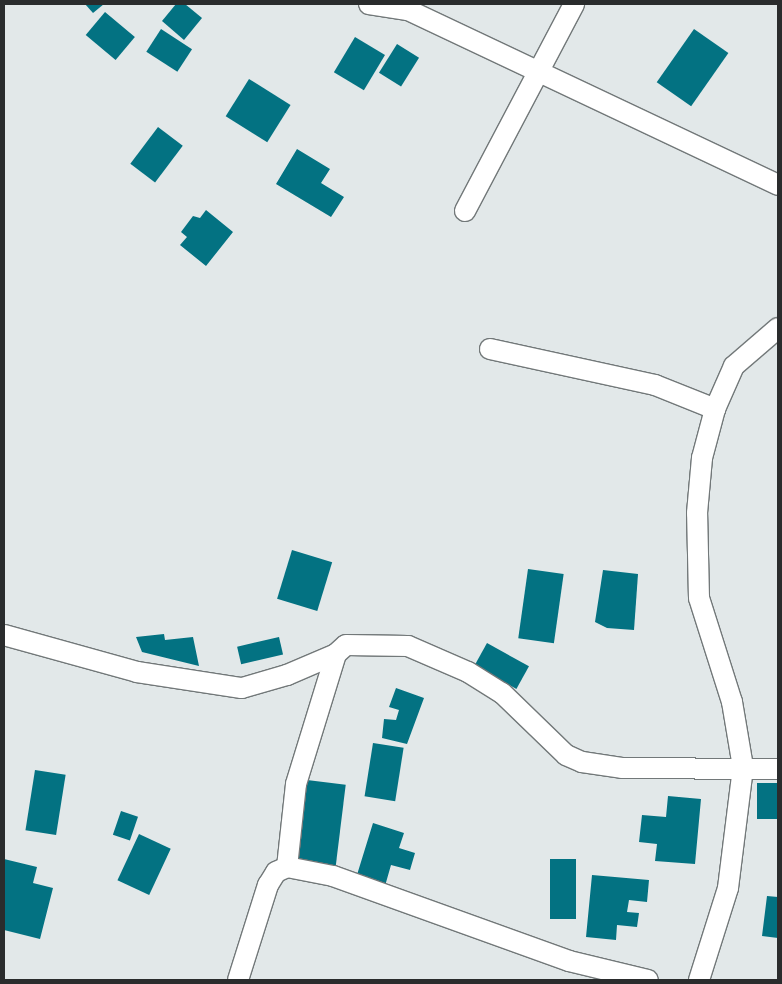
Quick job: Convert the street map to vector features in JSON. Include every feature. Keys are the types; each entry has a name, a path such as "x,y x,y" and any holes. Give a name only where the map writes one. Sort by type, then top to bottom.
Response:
{"street":[{"path":"369,4 409,7 539,73 778,185"},
{"path":"464,211 574,4"},
{"path":"699,980 728,888 744,768 732,702 699,598 696,513 702,458 715,409 734,366 778,328"},
{"path":"490,349 655,386 715,409"},
{"path":"4,635 137,672 242,688 288,675 336,654 346,645 363,642 408,646 460,668 502,693 566,755 582,762 622,768 778,768"},
{"path":"288,868 296,784 336,654"},
{"path":"238,980 268,885 276,872 288,868 333,876 569,961 648,980"}],"building":[{"path":"85,4 104,4 93,13"},
{"path":"176,4 185,4 202,18 184,40 162,21"},
{"path":"105,12 135,37 116,60 86,35"},
{"path":"161,29 192,49 177,72 146,52"},
{"path":"694,29 728,53 691,106 657,82"},
{"path":"355,37 385,55 364,90 334,72"},
{"path":"397,44 419,58 401,87 379,73"},
{"path":"249,79 291,105 267,142 226,116"},
{"path":"158,127 183,146 155,182 130,164"},
{"path":"297,149 330,169 321,183 344,197 331,217 276,184"},
{"path":"206,210 233,232 206,266 180,245 187,237 181,232 193,216 200,218"},
{"path":"292,550 332,562 317,611 277,599"},
{"path":"528,569 564,574 554,643 518,638"},
{"path":"603,570 638,574 634,630 607,628 595,622"},
{"path":"164,634 165,640 193,637 199,666 142,652 136,637"},
{"path":"279,637 283,655 241,664 237,647"},
{"path":"487,643 529,666 516,689 474,666"},
{"path":"396,688 424,698 407,744 382,738 384,719 396,720 399,710 389,707"},
{"path":"373,743 404,748 395,801 365,796"},
{"path":"35,770 66,775 56,835 25,830"},
{"path":"307,780 346,785 336,867 297,862"},
{"path":"757,783 778,783 778,819 757,819"},
{"path":"668,796 701,799 695,864 655,861 657,844 639,842 642,815 666,817"},
{"path":"121,811 138,817 130,840 113,835"},
{"path":"373,823 404,833 399,848 415,853 410,870 391,865 385,886 356,878"},
{"path":"139,834 171,849 149,895 117,880"},
{"path":"4,859 37,867 33,883 53,888 40,939 4,930"},
{"path":"550,859 576,859 576,919 550,919"},
{"path":"592,875 649,880 647,902 629,900 627,912 639,913 637,927 617,925 616,940 586,937"},
{"path":"767,896 778,897 778,938 762,936"}]}
